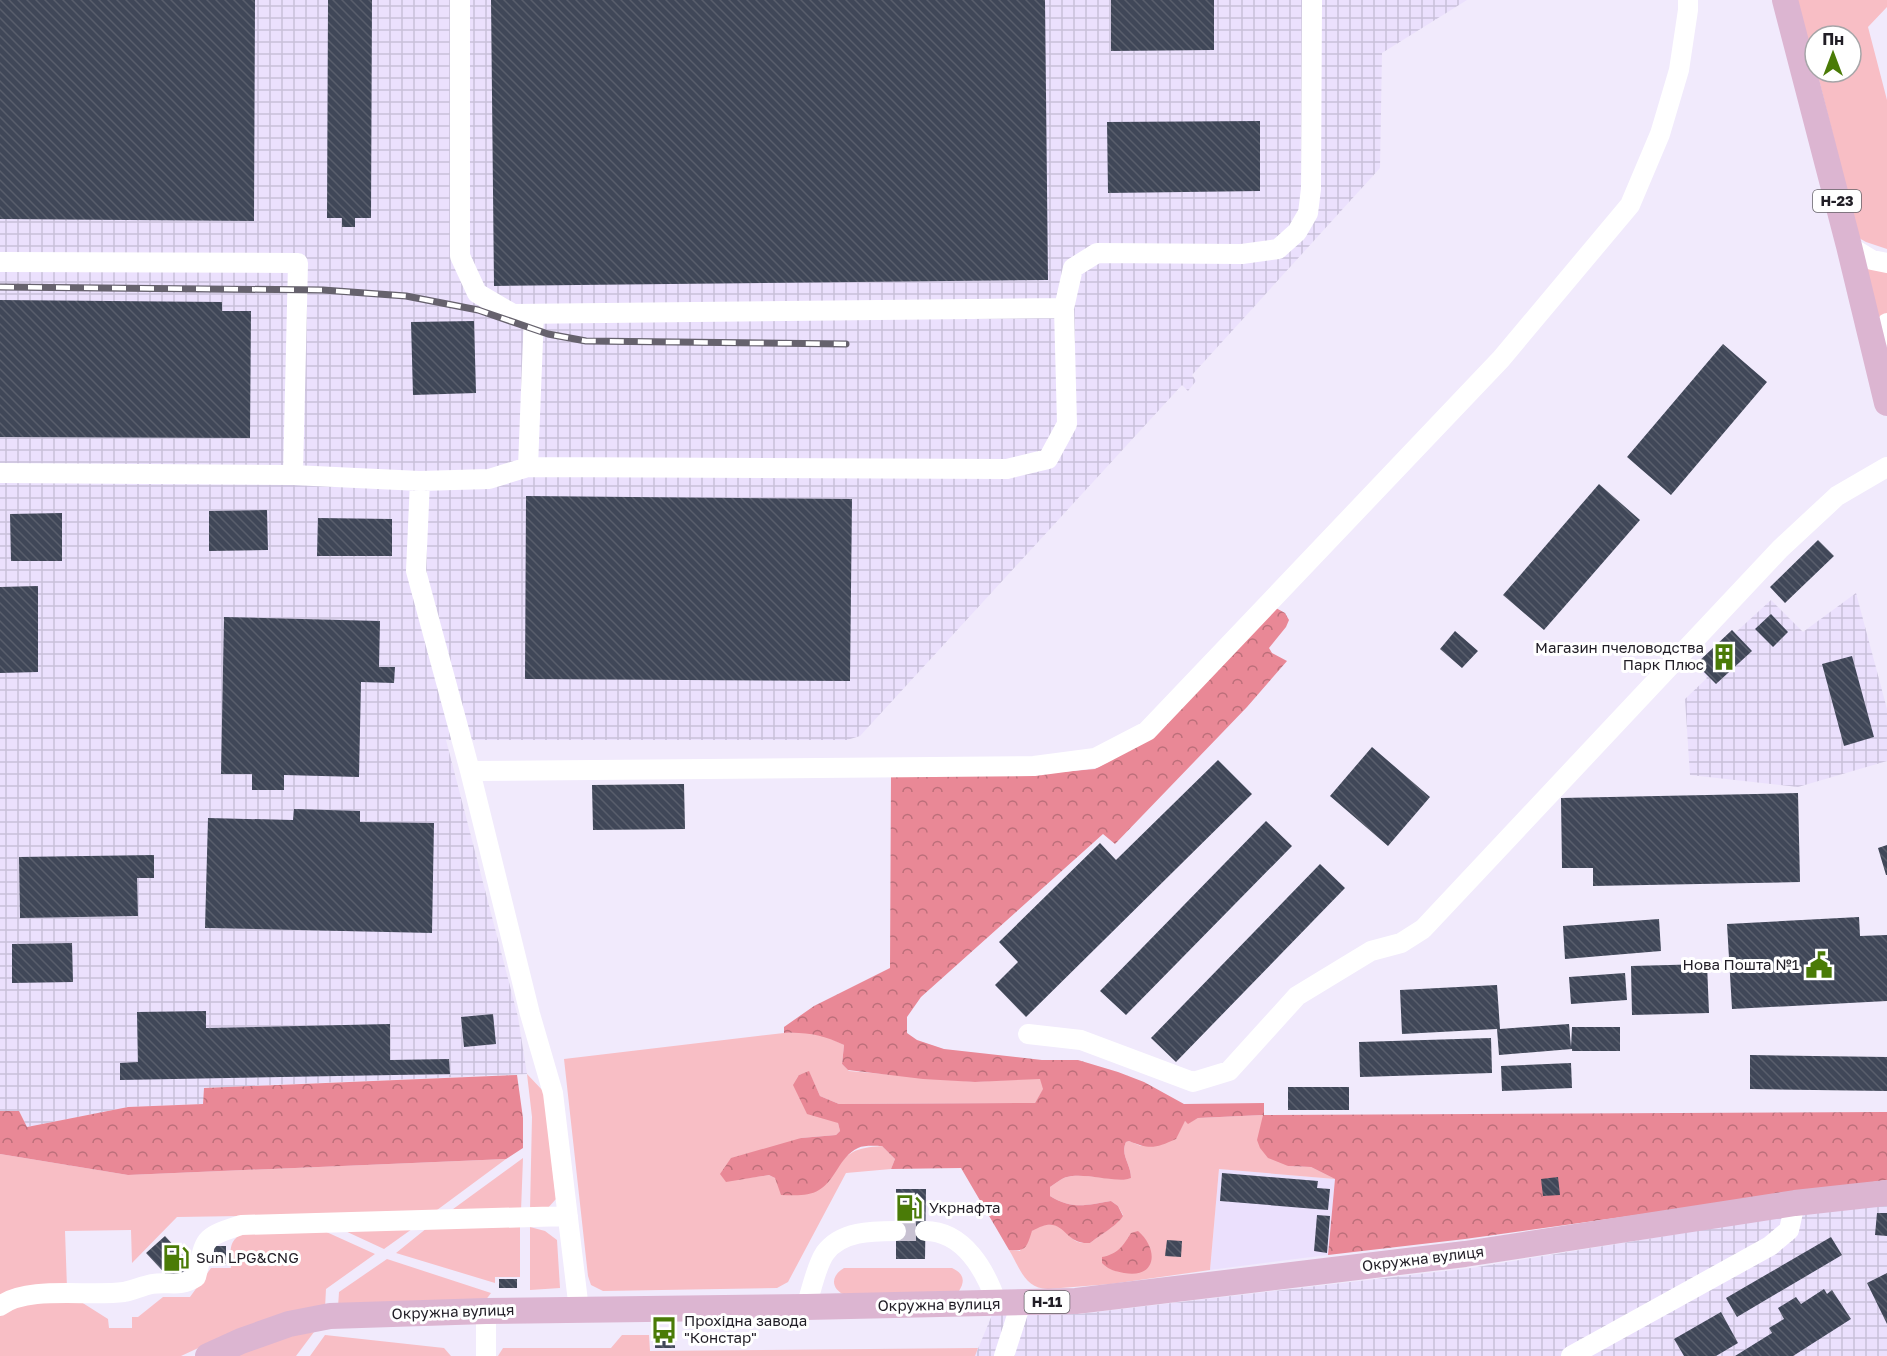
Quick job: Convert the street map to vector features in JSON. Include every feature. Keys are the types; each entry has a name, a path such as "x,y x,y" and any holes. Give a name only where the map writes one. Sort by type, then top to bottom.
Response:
{"main road":[{"name":"Н-23","path":"1785,0 1887,402"},
{"name":"Окружна вулиця","path":"208,1356 289,1323 330,1316 486,1311 806,1308 1076,1301 1454,1256 1795,1203 1887,1193"}],"street":[{"path":"460,0 460,256 477,293 513,314 1064,308"},
{"path":"0,473 293,475 420,481 489,478 528,468 1007,470 1048,459 1067,424 1064,308 1073,268 1097,253 1242,254 1278,249 1298,232 1308,213 1311,189 1312,0"},
{"path":"470,771 1034,766 1095,758 1147,731 1502,359 1630,205 1660,134 1679,70 1688,0"},
{"path":"1849,246 1872,260 1887,263"},
{"path":"0,262 298,263 293,475"},
{"path":"528,468 534,314"},
{"path":"1874,347 1887,323"},
{"path":"1028,1034 1081,1040 1193,1082 1229,1071 1297,996 1371,951 1401,943 1423,928 1780,549 1837,496 1887,467"},
{"path":"420,481 416,571 470,771 530,1014 553,1093 579,1310"},
{"path":"1571,1356 1770,1246 1789,1230 1795,1203"},
{"path":"0,1306 27,1295 125,1292 153,1284 186,1283 196,1277 205,1241 215,1234 241,1225 568,1216"},
{"path":"806,1308 825,1253 852,1235 869,1231 896,1231"},
{"path":"926,1231 938,1231 951,1236 962,1245 972,1256 991,1286 1009,1303 1004,1356"},
{"path":"486,1311 486,1356"}],"shaded area":[{"path":"0,0 1467,0 1382,53 1380,168 1192,375 1196,381 1188,391 1182,385 860,736 847,740 446,740 518,1017 527,1074 204,1088 203,1104 128,1107 27,1127 19,1111 0,1111"},
{"path":"1785,0 1887,0 1887,7 1868,27 1887,100 1887,249 1859,238 1820,84 1863,84 1863,24 1803,24 1803,46 1797,47"},
{"path":"1863,262 1887,269 1887,318 1878,327"},
{"path":"1856,593 1887,709 1887,761 1798,787 1690,775 1685,699 1707,678 1696,664 1732,630 1735,633 1771,600 1803,632"},
{"path":"809,1032 826,1036 844,1045 842,1064 849,1071 975,1082 1031,1078 1041,1079 1044,1088 1035,1103 839,1104 820,1096 809,1072 799,1075 838,1123 840,1131 836,1135 801,1138 726,1181 769,1175 775,1178 833,1175 847,1156 858,1150 873,1147 882,1146 895,1159 891,1169 846,1173 788,1282 777,1288 603,1291 591,1285 588,1276 564,1059"},
{"path":"527,1074 544,1092 556,1199 546,1210 530,1210 532,1117"},
{"path":"1263,1115 1288,1166 1311,1167 1335,1179 1219,1169 1210,1270 1111,1284 1048,1289 1034,1285 1024,1276 1009,1250 1020,1251 1028,1235 1035,1229 1056,1225 1063,1228 1077,1241 1090,1243 1113,1226 1123,1215 1118,1206 1111,1201 1073,1205 1050,1196 1050,1187 1058,1181 1074,1176 1131,1178 1124,1151 1126,1142 1141,1146 1185,1121 1188,1123 1198,1118"},
{"path":"0,1154 128,1175 506,1159 433,1213 177,1217 132,1263 131,1230 65,1231 67,1288 0,1298"},
{"path":"523,1158 521,1211 449,1212"},
{"path":"1219,1169 1335,1179 1328,1255 1210,1270"},
{"path":"1859,1204 1887,1205 1887,1356 975,1356 992,1315 1079,1314 1471,1268"},
{"path":"520,1227 520,1277 495,1277 495,1283 396,1253 427,1228"},
{"path":"530,1227 545,1231 557,1240 560,1288 530,1290"},
{"path":"412,1229 384,1249 343,1230"},
{"path":"322,1230 375,1254 326,1289 325,1308 235,1331 181,1356 0,1356 0,1316 8,1309 26,1302 78,1300 108,1319 109,1328 132,1328 132,1317 138,1317 163,1297 190,1297 211,1268 231,1268 232,1244 243,1233"},
{"path":"387,1259 491,1293 485,1301 338,1307 339,1292"},
{"path":"844,1268 952,1268 959,1272 963,1280 959,1291 845,1295 837,1289 834,1282 836,1275"},
{"path":"314,1332 296,1356 235,1356 292,1335"},
{"path":"325,1335 444,1348 451,1356 310,1356"},
{"path":"622,1335 649,1335 650,1351 978,1348 975,1356 498,1356 503,1348 611,1348"}],"green space":[{"path":"1276,608 1285,613 1289,620 1269,648 1272,653 1287,661 1247,707 1115,844 1103,834 921,997 907,1017 907,1033 917,1040 944,1049 1042,1060 1078,1060 1144,1082 1184,1104 1264,1103 1264,1115 1887,1112 1887,1180 1465,1239 1328,1255 1335,1179 1311,1167 1288,1166 1268,1158 1257,1140 1263,1115 1198,1118 1188,1124 1185,1121 1176,1139 1163,1144 1148,1147 1126,1142 1124,1151 1131,1178 1118,1180 1074,1176 1065,1178 1050,1187 1050,1196 1073,1205 1111,1201 1118,1206 1123,1216 1121,1219 1090,1243 1073,1239 1058,1227 1051,1225 1032,1231 1023,1249 1009,1250 961,1168 891,1169 895,1159 882,1146 863,1146 852,1152 825,1186 810,1194 781,1195 775,1178 769,1175 726,1182 720,1174 731,1158 801,1138 836,1135 840,1131 838,1123 807,1114 793,1085 799,1075 809,1071 820,1096 839,1104 1035,1103 1043,1089 1040,1079 975,1082 923,1079 848,1070 842,1064 844,1045 815,1035 784,1033 784,1027 814,1006 890,968 891,775 1038,774 1095,769 1147,740"},
{"path":"517,1075 523,1118 523,1148 506,1159 128,1175 0,1154 0,1111 19,1111 27,1127 128,1107 203,1104 204,1088"},
{"path":"1138,1231 1145,1238 1152,1254 1148,1267 1143,1272 1124,1273 1112,1270 1102,1263 1102,1257 1116,1252 1131,1233"}],"building":[{"path":"0,0 255,0 254,221 0,219"},
{"path":"328,0 372,0 371,218 355,218 355,227 342,227 342,218 327,218"},
{"path":"491,0 1045,0 1048,280 494,286"},
{"path":"1111,0 1214,0 1214,50 1111,51"},
{"path":"1260,121 1260,191 1108,193 1107,122"},
{"path":"0,300 222,302 222,311 251,311 250,438 0,437"},
{"path":"474,321 476,393 413,395 411,322"},
{"path":"1723,344 1767,382 1671,495 1627,457"},
{"path":"1599,484 1640,520 1544,630 1503,595"},
{"path":"526,496 852,499 850,681 525,679"},
{"path":"267,510 268,550 209,551 209,511"},
{"path":"62,513 62,561 11,561 10,514"},
{"path":"318,518 392,519 392,556 317,556"},
{"path":"1818,540 1834,556 1785,603 1770,587"},
{"path":"38,586 38,672 0,673 0,587"},
{"path":"1771,614 1788,632 1773,647 1755,629"},
{"path":"224,617 380,621 379,667 395,667 394,683 361,682 359,777 284,775 284,790 252,790 252,774 221,774"},
{"name":"Магазин пчеловодства Парк Плюс","path":"1732,630 1752,651 1716,684 1696,664"},
{"path":"1455,631 1478,651 1462,668 1440,649"},
{"path":"1852,656 1874,737 1844,746 1822,664"},
{"path":"1372,747 1430,797 1388,846 1330,796"},
{"path":"1218,760 1252,794 1026,1017 995,985 1018,962 999,942 1100,843 1116,860"},
{"path":"684,784 685,829 593,830 592,785"},
{"path":"1798,793 1800,882 1593,886 1593,868 1562,868 1561,798"},
{"path":"294,809 360,811 360,822 434,823 432,933 205,928 208,818 293,820"},
{"path":"1266,821 1292,846 1126,1015 1100,991"},
{"path":"1887,845 1887,875 1886,875 1878,848"},
{"path":"154,855 154,878 137,878 138,916 20,918 19,857"},
{"path":"1320,864 1345,888 1176,1062 1151,1038"},
{"path":"1859,917 1860,936 1887,935 1887,1001 1732,1009 1727,924"},
{"path":"1659,919 1661,951 1565,959 1563,926"},
{"path":"72,943 73,982 12,983 12,944"},
{"path":"1707,964 1709,1013 1632,1015 1631,966"},
{"path":"1625,973 1627,1000 1571,1004 1569,977"},
{"path":"1497,985 1500,1029 1569,1024 1571,1047 1572,1027 1620,1027 1620,1051 1572,1051 1572,1049 1499,1055 1497,1029 1402,1034 1400,990"},
{"path":"206,1011 206,1028 390,1024 390,1060 449,1059 450,1074 120,1080 120,1063 138,1062 137,1012"},
{"path":"493,1014 496,1044 464,1047 461,1017"},
{"path":"1491,1038 1492,1073 1360,1077 1359,1042"},
{"path":"1750,1055 1887,1057 1887,1091 1750,1089"},
{"path":"1571,1063 1572,1088 1502,1091 1501,1066"},
{"path":"1288,1087 1349,1087 1349,1110 1288,1110"},
{"path":"1222,1173 1318,1181 1317,1188 1330,1189 1328,1210 1220,1201"},
{"path":"1558,1177 1560,1195 1543,1196 1541,1179"},
{"path":"896,1189 926,1189 925,1259 896,1259"},
{"path":"1877,1213 1887,1213 1887,1236 1875,1235"},
{"path":"1317,1215 1330,1216 1327,1253 1314,1251"},
{"path":"165,1236 191,1264 173,1282 146,1253"},
{"path":"1831,1237 1842,1255 1737,1317 1726,1298"},
{"path":"1167,1240 1182,1241 1181,1257 1165,1256"},
{"path":"214,1246 226,1246 226,1264 214,1263"},
{"path":"1887,1273 1887,1324 1867,1283"},
{"path":"499,1279 517,1279 517,1288 499,1288"},
{"path":"1824,1289 1827,1294 1832,1290 1851,1319 1793,1356 1735,1356 1772,1333 1769,1328 1784,1319 1778,1308 1796,1297 1801,1304"},
{"path":"1721,1312 1738,1343 1716,1356 1684,1356 1674,1339"},
{"path":"655,1339 675,1339 675,1348 655,1348"}],"tunnel":[{"path":"896,1231 925,1231"}],"railway":[{"path":"0,287 323,290 406,296 478,310 548,334 586,341 846,344"}],"place":[{"name":"Магазин пчеловодства Парк Плюс","path":"1724,657"},
{"name":"Нова Пошта №1","path":"1819,965"},
{"name":"Укрнафта","path":"909,1208"},
{"name":"Sun LPG&CNG","path":"176,1258"},
{"name":"Прохідна завода \"Констар\"","path":"664,1330"}]}
